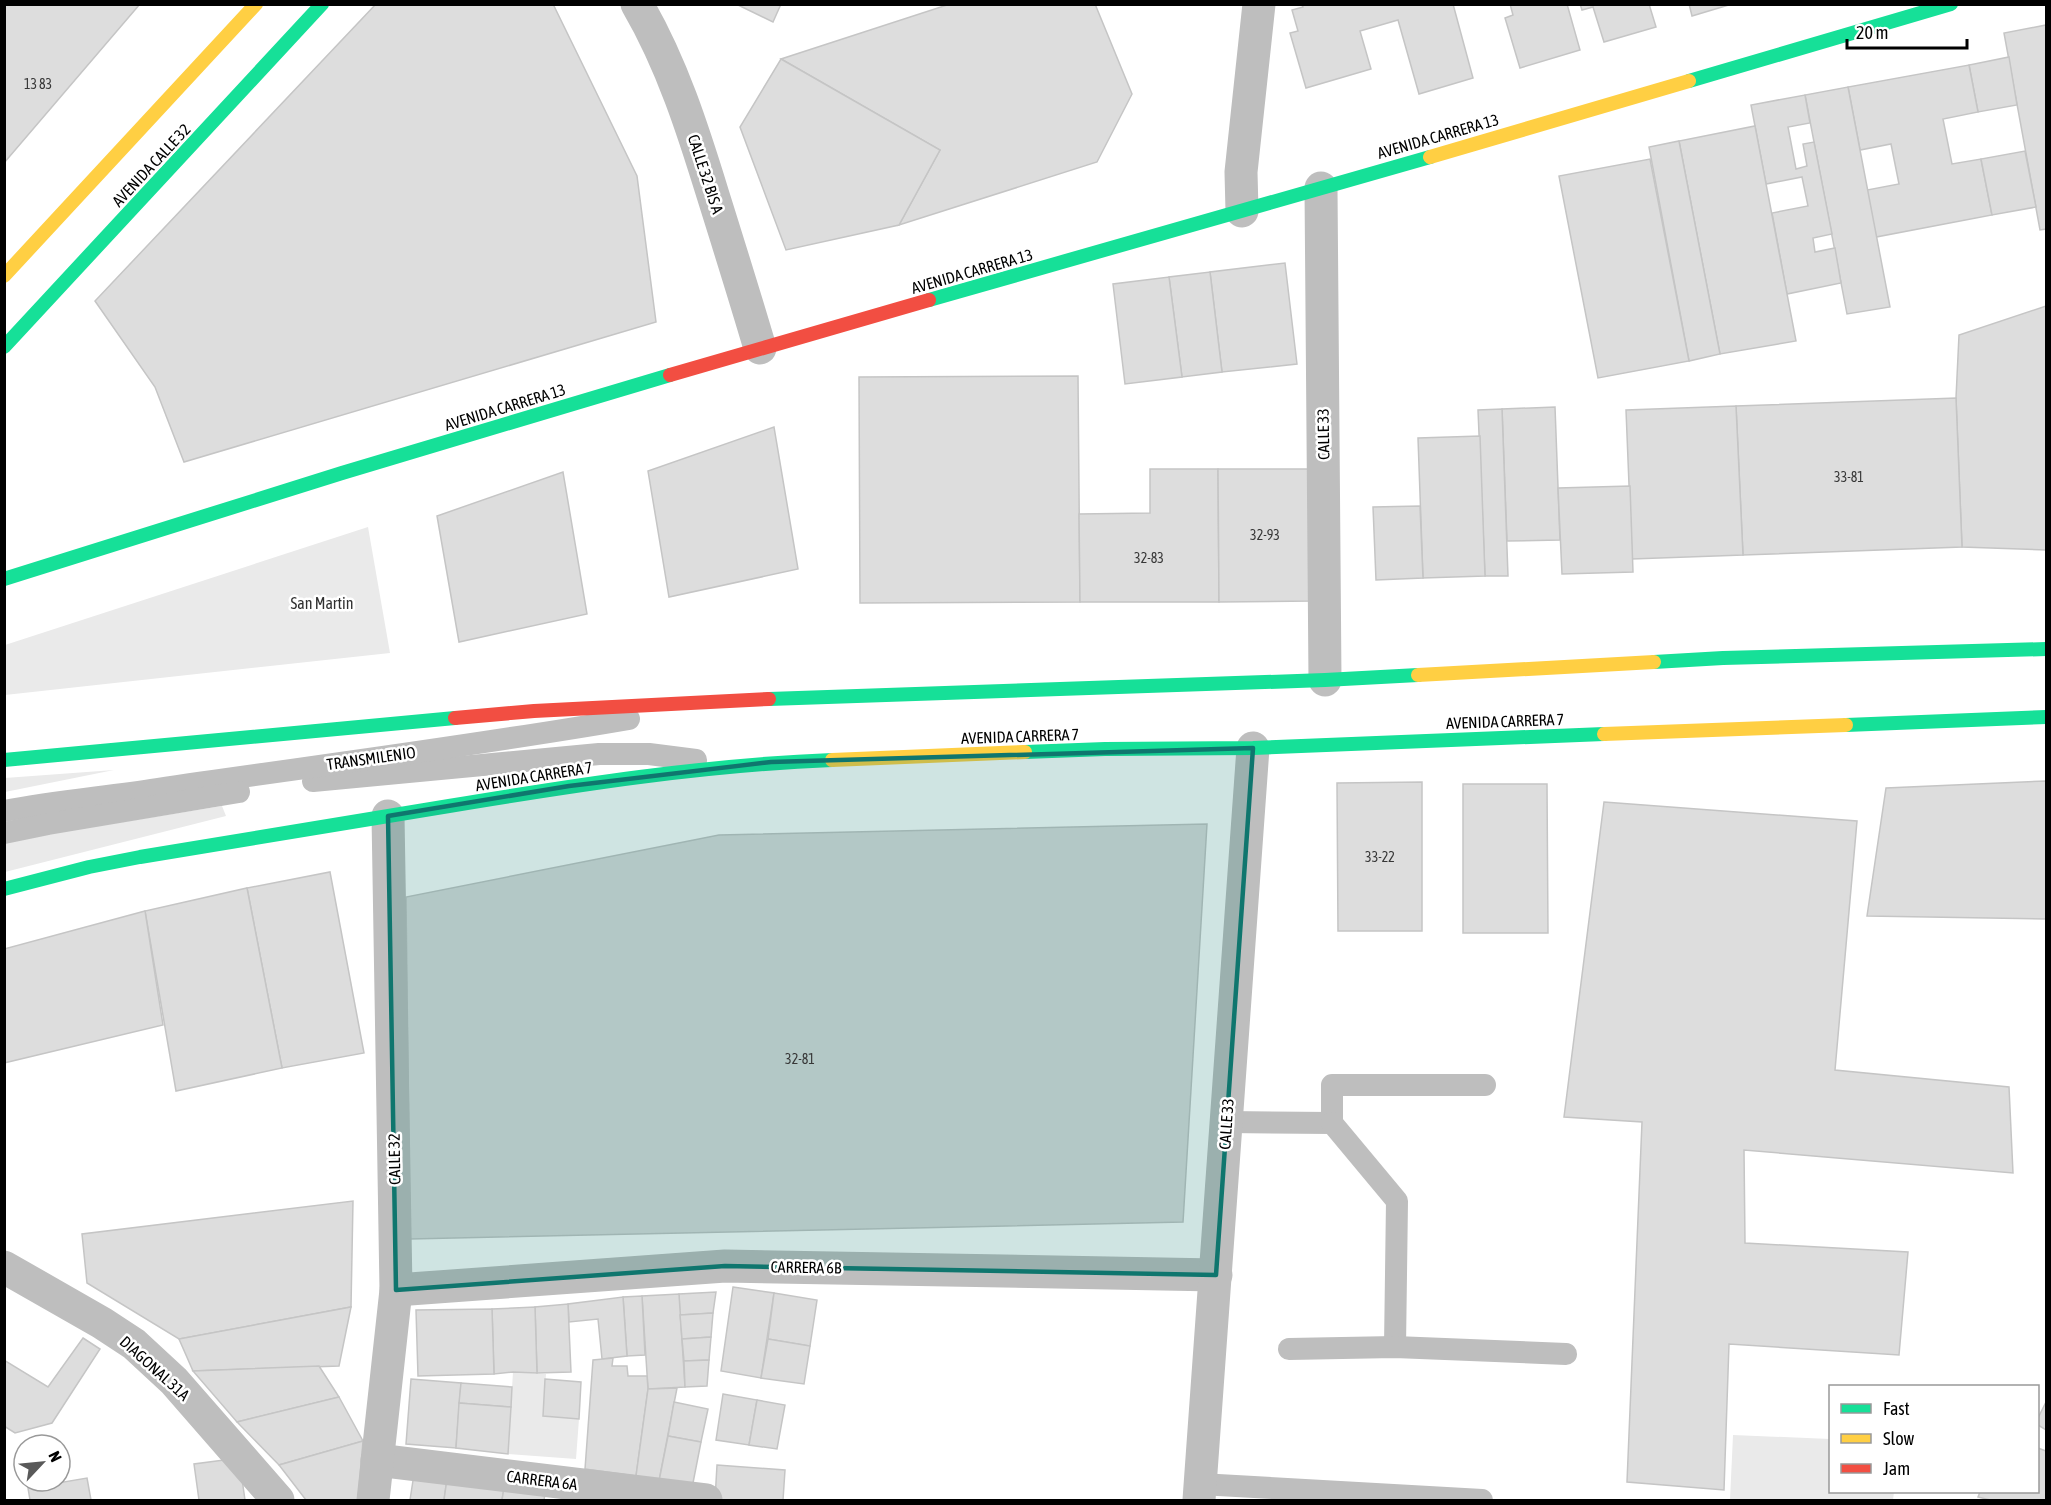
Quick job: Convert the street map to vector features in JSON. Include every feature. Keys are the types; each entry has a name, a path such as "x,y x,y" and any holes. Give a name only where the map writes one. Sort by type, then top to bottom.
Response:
{"main road":[{"name":"AVENIDA CALLE 32","path":"4,276 256,4"},
{"name":"AVENIDA CALLE 32","path":"4,348 321,4"},
{"name":"AVENIDA CARRERA 13","path":"4,579 331,476 760,348 1242,211 1951,4"},
{"path":"4,760 534,711 737,700 1325,680 1723,658 2046,649"},
{"name":"AVENIDA CARRERA 7","path":"4,888 89,867 388,816 569,786 738,765 1105,749 1253,748 2046,717"}],"street":[{"name":"CALLE 32 BIS A","path":"637,4 651,27 683,103 760,348"},
{"path":"1242,211 1242,172 1259,4"},
{"name":"CALLE 33","path":"1321,188 1325,680"},
{"name":"CALLE 33","path":"1200,1492 1253,748"},
{"name":"CALLE 32","path":"373,1500 396,1290 388,816"},
{"name":"CARRERA 6B","path":"396,1290 725,1266 1216,1275"},
{"name":"DIAGONAL 31A","path":"4,1267 134,1344 174,1381 278,1500"},
{"name":"CARRERA 6A","path":"377,1460 706,1500"}],"lane":[{"name":"TRANSMILENIO","path":"4,811 45,802 129,793 537,735 737,700"},
{"name":"TRANSMILENIO","path":"4,833 295,782 529,760 599,754 649,754 738,765"},
{"path":"1395,1347 1397,1201 1332,1123 1332,1085 1485,1085"},
{"path":"1227,1122 1332,1123"},
{"path":"1289,1349 1395,1347 1566,1354"},
{"path":"1200,1492 1482,1500"}],"highlighted area":[{"path":"1253,748 1216,1275 725,1266 396,1290 388,816 569,786 771,762"}],"green space":[{"name":"San Martin","path":"368,527 390,653 5,695 5,645"},
{"path":"114,770 5,792 5,778"},
{"path":"222,806 226,816 5,872 5,841"},
{"path":"513,1372 546,1374 543,1416 579,1419 576,1459 508,1454"},
{"path":"1733,1435 1829,1439 1829,1493 1894,1493 1893,1500 1730,1500"}],"building":[{"path":"4,4 140,4 4,163"},
{"path":"376,4 553,4 637,176 656,322 184,462 155,387 95,301"},
{"path":"736,4 781,4 773,22"},
{"path":"950,4 1095,4 1132,94 1097,162 899,225 940,150 781,59"},
{"path":"1302,4 1453,4 1473,78 1419,94 1398,20 1360,31 1371,69 1306,88 1290,33 1298,31 1292,10 1303,7"},
{"path":"1510,4 1567,4 1580,50 1520,68 1505,18 1513,15"},
{"path":"1580,4 1649,4 1656,27 1604,42 1593,7 1582,10"},
{"path":"1689,4 1732,4 1692,16"},
{"path":"2046,25 2046,229 2040,230 2004,33"},
{"path":"2009,57 2017,105 1978,112 1969,65"},
{"path":"781,59 940,150 899,225 786,250 740,127"},
{"path":"1969,65 1978,112 1943,119 1952,164 1981,159 1992,215 1876,237 1867,190 1899,184 1891,144 1860,150 1848,87"},
{"path":"1848,87 1890,307 1847,314 1805,95"},
{"path":"1805,95 1810,123 1788,127 1796,169 1807,166 1803,144 1814,142 1832,234 1813,238 1815,252 1835,248 1841,283 1787,294 1772,213 1808,206 1802,177 1766,184 1751,105"},
{"path":"1755,126 1796,341 1720,354 1679,141"},
{"path":"1679,141 1720,354 1689,361 1649,147"},
{"path":"2025,151 2036,207 1992,215 1981,159"},
{"path":"1650,159 1689,361 1598,378 1559,176"},
{"path":"1285,263 1297,364 1222,372 1210,272"},
{"path":"1210,272 1222,372 1182,377 1169,277"},
{"path":"1169,277 1182,377 1125,384 1113,284"},
{"path":"2046,306 2046,550 1962,547 1956,398 1959,335"},
{"path":"1078,376 1080,602 860,603 859,377"},
{"path":"1956,398 1962,547 1743,555 1736,406"},
{"path":"1736,406 1743,555 1632,559 1626,410"},
{"path":"1555,407 1560,540 1507,541 1502,409"},
{"path":"1502,409 1508,576 1485,576 1478,410"},
{"path":"774,427 798,569 669,597 648,471"},
{"path":"1480,436 1485,576 1423,578 1418,438"},
{"path":"1150,469 1218,469 1219,602 1080,602 1079,514 1150,513"},
{"path":"1218,469 1310,469 1311,601 1219,602"},
{"path":"563,472 587,614 459,642 437,516"},
{"path":"1630,486 1633,572 1562,574 1558,488"},
{"path":"1420,506 1423,578 1376,580 1373,507"},
{"path":"2046,781 2046,919 1867,916 1886,788"},
{"path":"1422,782 1422,931 1338,931 1337,783"},
{"path":"1463,784 1547,784 1548,933 1463,933"},
{"path":"1604,802 1857,821 1835,1070 2009,1087 2013,1173 1744,1150 1745,1243 1908,1252 1899,1355 1729,1344 1724,1490 1627,1482 1642,1122 1564,1117"},
{"path":"1207,824 1183,1222 410,1239 406,897 719,835"},
{"path":"330,872 364,1053 282,1068 247,888"},
{"path":"247,888 282,1068 176,1091 145,911"},
{"path":"145,911 163,1025 4,1063 4,949"},
{"path":"353,1201 351,1307 179,1339 87,1283 82,1234"},
{"path":"733,1287 774,1293 761,1378 721,1371"},
{"path":"716,1292 713,1313 680,1315 679,1294"},
{"path":"774,1293 817,1300 810,1346 768,1339"},
{"path":"679,1294 685,1387 648,1389 642,1296"},
{"path":"642,1296 645,1355 627,1356 623,1297"},
{"path":"623,1297 627,1356 602,1359 598,1319 569,1322 568,1304"},
{"path":"568,1304 571,1372 537,1373 535,1307"},
{"path":"351,1307 339,1366 193,1371 179,1339"},
{"path":"535,1307 537,1373 494,1374 492,1309"},
{"path":"492,1309 494,1374 418,1376 416,1310"},
{"path":"713,1313 711,1337 682,1339 680,1315"},
{"path":"711,1337 709,1360 684,1361 682,1339"},
{"path":"83,1338 100,1349 52,1423 15,1433 4,1426 4,1360 48,1387"},
{"path":"768,1339 810,1346 804,1384 761,1378"},
{"path":"613,1358 612,1366 627,1366 628,1376 647,1376 648,1389 636,1476 585,1469 593,1360"},
{"path":"709,1360 707,1386 685,1387 684,1361"},
{"path":"319,1366 339,1397 237,1422 193,1371"},
{"path":"411,1379 461,1383 456,1448 406,1444"},
{"path":"545,1379 581,1382 579,1419 543,1416"},
{"path":"461,1383 512,1387 511,1407 459,1403"},
{"path":"677,1388 659,1481 636,1476 648,1389"},
{"path":"723,1394 757,1400 749,1445 716,1440"},
{"path":"339,1397 363,1441 279,1465 237,1422"},
{"path":"757,1400 785,1405 777,1449 749,1445"},
{"path":"674,1402 708,1409 701,1442 668,1436"},
{"path":"2046,1402 2046,1430 2039,1426 2039,1416"},
{"path":"459,1403 511,1407 508,1454 456,1448"},
{"path":"668,1436 701,1442 692,1488 659,1481"},
{"path":"363,1441 358,1500 306,1500 279,1465"},
{"path":"2039,1448 2046,1451 2046,1500 1990,1500 1978,1497 1980,1493 2039,1493"},
{"path":"239,1458 245,1500 199,1500 194,1464"},
{"path":"717,1465 785,1470 783,1500 715,1500"},
{"path":"414,1474 447,1479 444,1500 410,1500"},
{"path":"87,1478 91,1500 30,1500 29,1493 72,1493 72,1481"},
{"path":"447,1479 504,1488 502,1500 444,1500"},
{"path":"504,1488 545,1494 544,1500 502,1500"}],"traffic: fast":[{"path":"4,347 322,4"},
{"path":"1689,81 1951,4"},
{"path":"929,300 1430,157"},
{"path":"4,579 342,473 670,375"},
{"path":"1654,662 2046,649"},
{"path":"769,699 1418,675"},
{"path":"1846,725 2046,717"},
{"path":"4,760 455,718"},
{"path":"1025,752 1253,748 1604,734"},
{"path":"4,889 89,867 140,857 544,791 688,771 832,760"}],"traffic: slow":[{"path":"4,276 256,4"},
{"path":"1430,157 1689,81"},
{"path":"1418,675 1654,662"},
{"path":"1604,734 1846,725"},
{"path":"832,760 1025,752"}],"traffic: jam":[{"path":"670,375 929,300"},
{"path":"455,718 534,711 769,699"}]}
